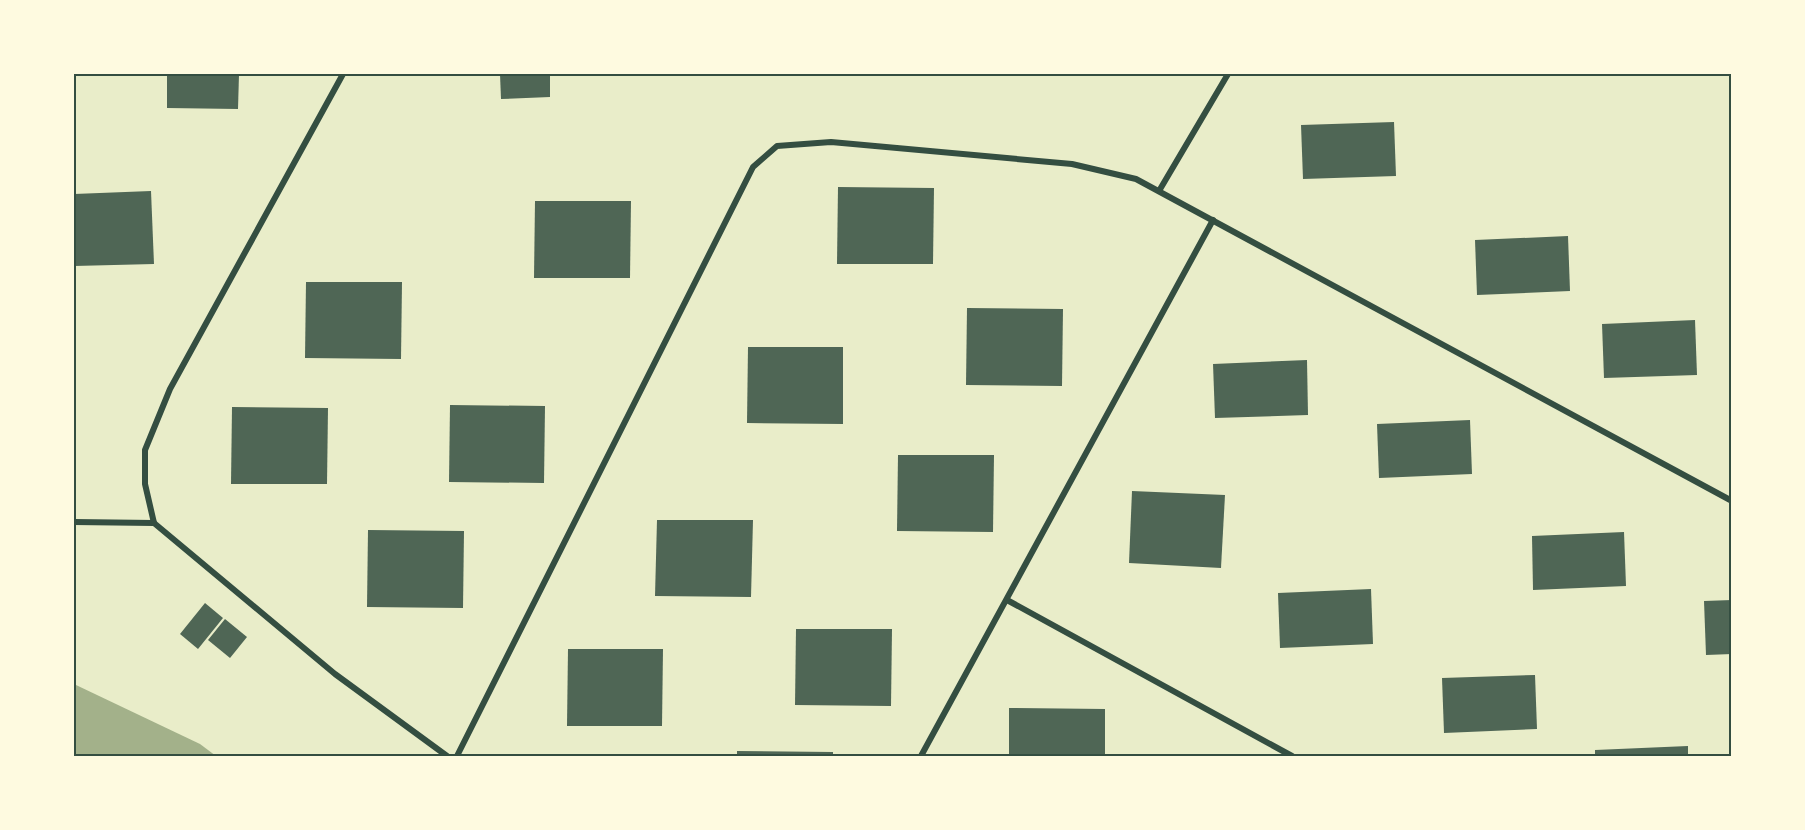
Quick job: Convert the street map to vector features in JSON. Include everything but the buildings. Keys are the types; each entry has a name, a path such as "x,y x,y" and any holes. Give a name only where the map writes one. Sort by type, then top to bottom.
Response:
{"street":[{"path":"343,74 170,389 145,450 145,484 154,523 334,674 447,756"},
{"path":"1159,191 1228,74"},
{"path":"457,756 753,167 777,146 831,142 1072,164 1136,179 1731,501"},
{"path":"921,756 1213,220"},
{"path":"74,522 154,523"},
{"path":"1007,600 1292,756"}],"shaded area":[{"path":"74,685 200,744 216,756 74,756"}]}
